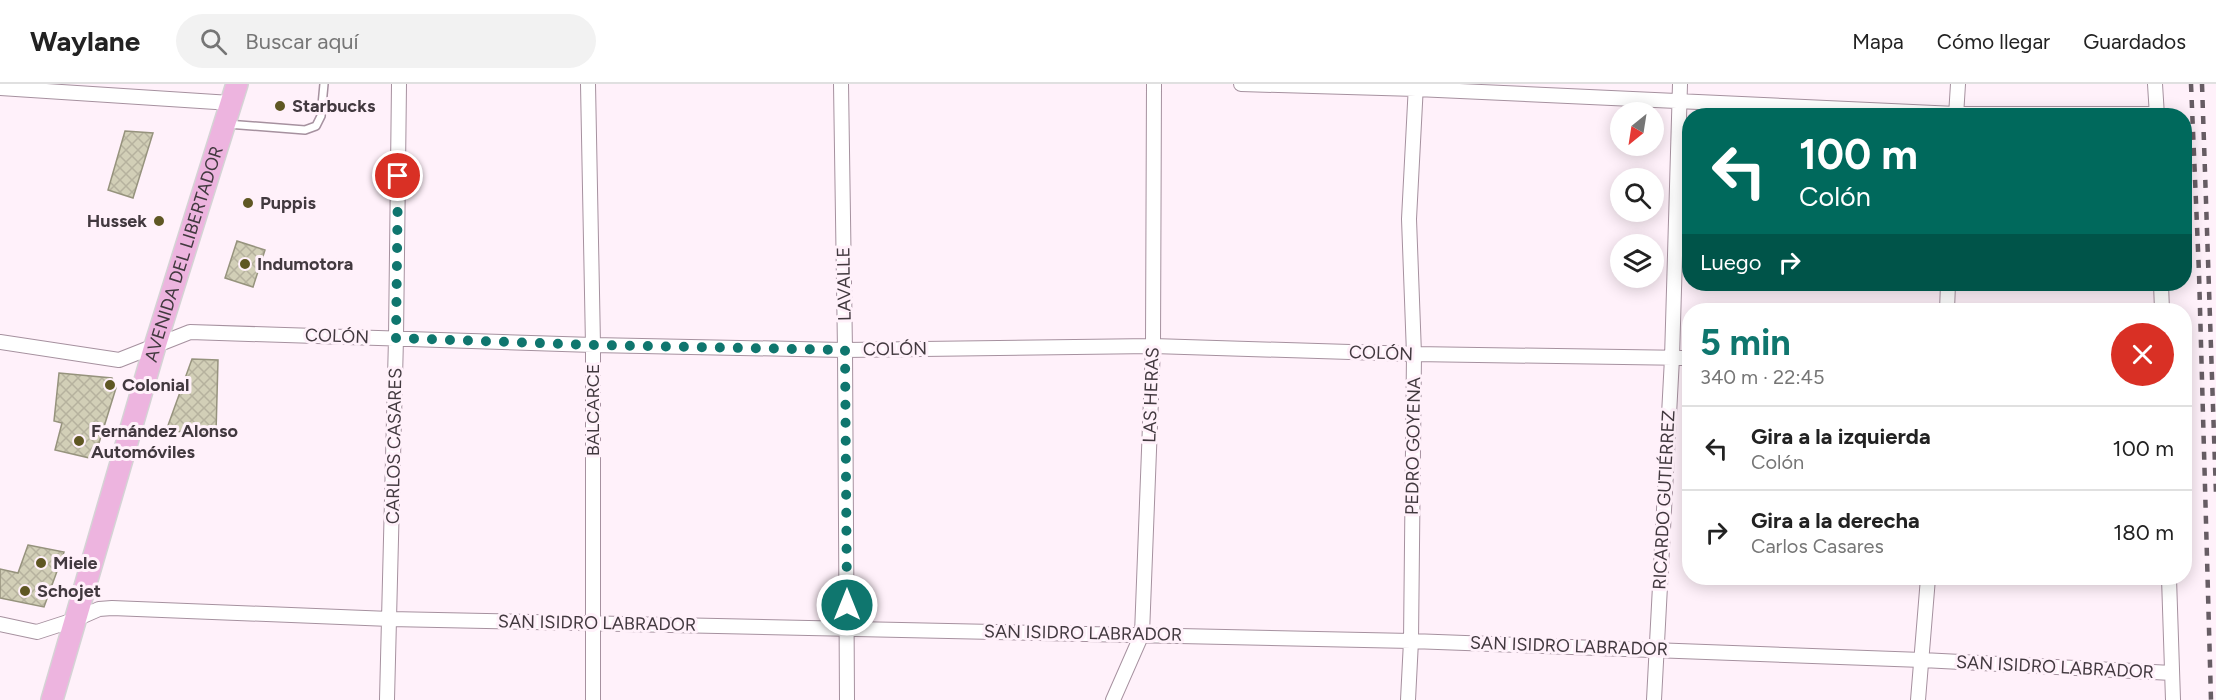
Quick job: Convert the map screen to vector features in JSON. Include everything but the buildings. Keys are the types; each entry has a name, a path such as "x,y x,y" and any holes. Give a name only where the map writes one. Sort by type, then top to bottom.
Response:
{"main road":[{"name":"AVENIDA DEL LIBERTADOR","path":"52,700 155,346 234,94"}],"street":[{"name":"CARLOS CASARES","path":"387,700 396,338 399,84"},
{"name":"BALCARCE","path":"588,84 593,345 593,700"},
{"name":"LAVALLE","path":"841,84 847,700"},
{"name":"LAS HERAS","path":"1113,700 1142,634 1153,346 1154,84"},
{"path":"1241,84 1416,86 1806,108"},
{"name":"RICARDO GUTIÉRREZ","path":"1654,700 1672,358 1680,84"},
{"path":"1956,108 1958,84"},
{"path":"2155,84 2157,108"},
{"name":"PEDRO GOYENA","path":"1408,700 1411,641 1414,354 1408,219 1416,86"},
{"path":"0,88 234,94"},
{"name":"COLÓN","path":"0,342 120,360 190,332 593,345 845,350 1153,346 1414,354 1682,358"},
{"path":"1918,700 1927,585"},
{"path":"2169,585 2173,700"},
{"name":"SAN ISIDRO LABRADOR","path":"0,624 37,632 99,609 112,608 390,619 1411,641 1922,660 2172,674"}],"lane":[{"path":"224,124 305,130 316,126 321,116 324,84"}],"railway":[{"path":"2191,84 2199,273 2211,700"},
{"path":"2202,84 2216,494"}],"place":[{"name":"Starbucks","path":"280,106"},
{"name":"Puppis","path":"248,203"},
{"name":"Hussek","path":"159,221"},
{"name":"Indumotora","path":"245,264"},
{"name":"Colonial","path":"110,385"},
{"name":"Fernández Alonso Automóviles","path":"79,441"},
{"name":"Miele","path":"41,563"},
{"name":"Schojet","path":"25,591"}],"route":[{"path":"398,176 396,338 845,350 847,605"}]}
